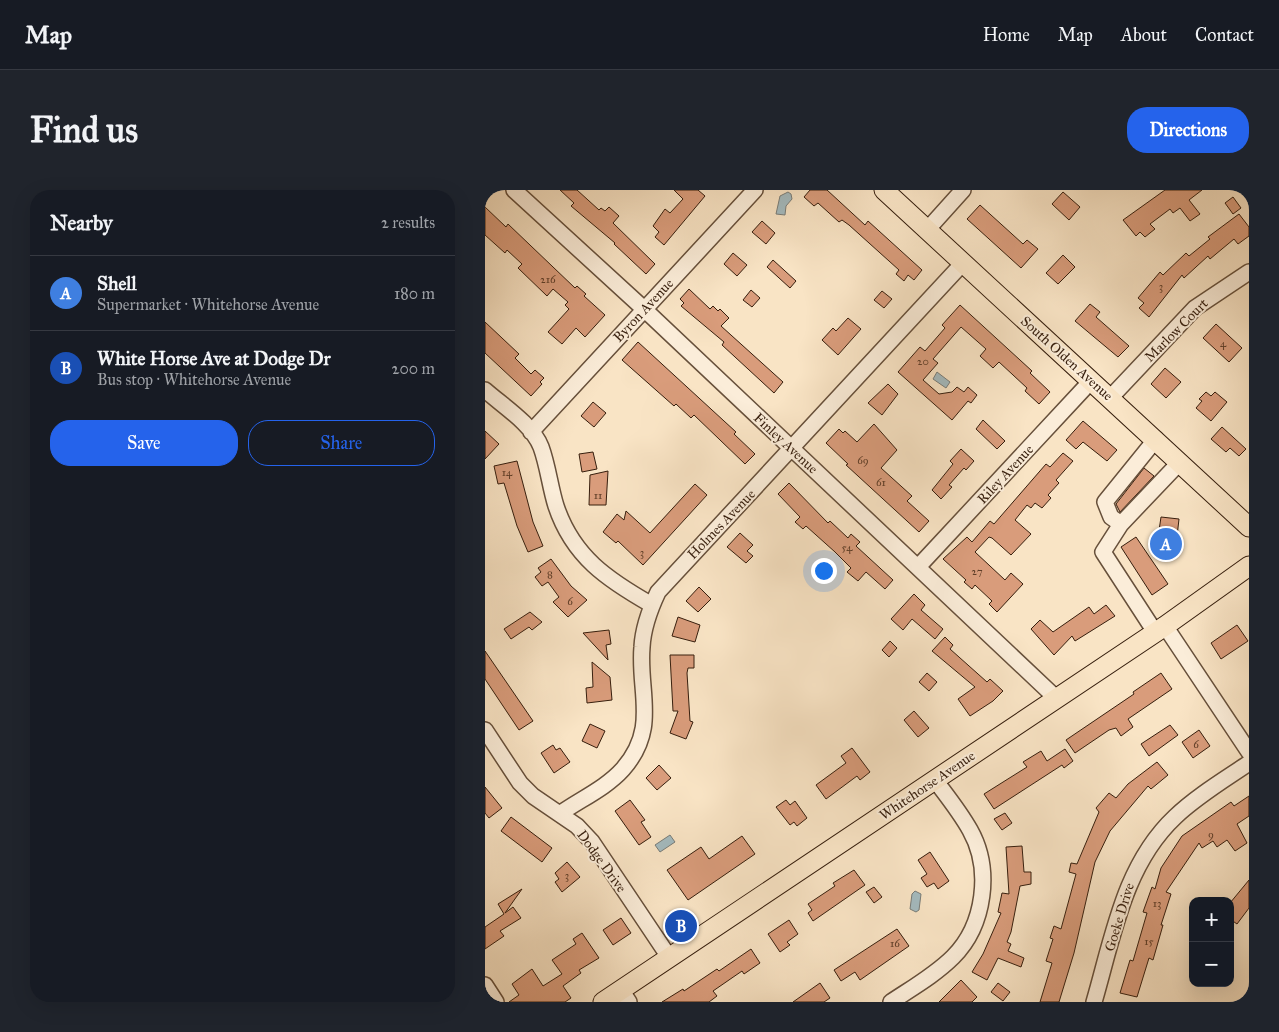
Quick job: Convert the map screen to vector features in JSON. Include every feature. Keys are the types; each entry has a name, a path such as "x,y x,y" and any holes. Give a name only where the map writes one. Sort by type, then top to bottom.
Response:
{"main road":[{"name":"South Olden Avenue","path":"884,190 1091,381 1111,397 1249,527"},
{"name":"Whitehorse Avenue","path":"603,1002 625,996 669,958 1160,629 1249,566"}],"street":[{"name":"Finley Avenue","path":"514,190 793,449 1056,698"},
{"name":"Byron Avenue","path":"531,432 755,190"},
{"path":"927,230 963,190"},
{"name":"Holmes Avenue","path":"561,813 608,782 623,769 634,754 645,720 646,702 641,648 652,605 658,592 667,580 793,449 963,264"},
{"name":"Marlow Court","path":"1111,397 1195,308 1249,272"},
{"name":"Riley Avenue","path":"918,567 1091,381"},
{"path":"485,390 531,432 541,446 556,507 566,530 581,552 611,582 652,605"},
{"path":"1121,524 1111,517 1105,502 1156,439"},
{"path":"1180,462 1121,524 1103,552 1249,752"},
{"name":"Dodge Drive","path":"485,730 520,783 533,796 561,813 592,842 669,958"},
{"name":"Goeke Drive","path":"1094,1002 1127,888 1143,856 1174,818 1190,804 1249,763"},
{"path":"891,1002 942,967 955,955 976,921 981,903 982,865 977,846 966,823 935,780"},
{"path":"485,985 496,1002"}],"water":[{"path":"788,192 791,194 792,199 786,206 785,215 776,214 780,196"},
{"path":"937,372 950,382 946,388 933,379"},
{"path":"670,835 675,842 660,852 655,845"},
{"path":"915,891 921,894 919,910 916,912 910,909 912,894"}],"building":[{"path":"560,190 577,190 599,210 601,208 605,211 609,207 619,216 613,223 655,264 646,274 615,243 571,206 574,203"},
{"path":"674,190 698,190 705,196 664,245 655,237 659,232 653,226 665,209 670,213 683,199"},
{"path":"810,190 827,190 865,225 868,221 922,270 914,280 908,275 904,281 896,274 899,270 849,225 842,220 839,222 818,203 814,206 804,197"},
{"path":"1165,190 1202,190 1189,200 1200,214 1190,221 1180,208 1173,213 1170,209 1150,224 1155,229 1145,237 1140,232 1136,236 1123,220"},
{"path":"1063,192 1080,207 1069,220 1052,204"},
{"path":"1233,197 1241,208 1233,214 1225,203"},
{"path":"980,205 1023,244 1027,240 1038,249 1021,268 967,219"},
{"path":"485,207 506,227 508,224 575,288 577,286 586,294 584,296 605,315 585,337 576,328 562,344 548,332 569,309 565,305 568,302 553,289 547,296 518,268 522,264 507,250 505,253 485,235"},
{"path":"1239,214 1249,227 1249,236 1238,244 1234,239 1210,259 1208,256 1184,278 1182,275 1149,317 1139,308 1144,303 1138,298 1160,272 1163,275 1186,253 1189,256 1210,239 1208,237"},
{"path":"762,221 775,233 766,244 752,232"},
{"path":"733,253 747,265 737,276 724,264"},
{"path":"1063,255 1075,267 1058,284 1046,273"},
{"path":"773,260 796,281 790,288 767,267"},
{"path":"689,289 710,309 713,306 718,311 720,309 729,318 721,326 783,382 774,393 722,345 724,342 681,306 684,303 680,299"},
{"path":"751,290 760,298 752,307 743,300"},
{"path":"882,291 892,299 884,308 874,300"},
{"path":"1090,304 1100,312 1096,317 1129,346 1118,357 1075,321"},
{"path":"960,305 1032,371 1030,373 1050,392 1039,404 1025,391 1027,388 999,362 993,368 980,356 986,349 961,327 933,359 938,363 923,380 939,394 952,392 957,387 964,392 968,387 977,395 971,403 968,401 952,420 898,372 920,347 925,351 945,328 942,325"},
{"path":"848,318 861,329 838,355 822,340 833,328 836,331"},
{"path":"485,322 519,354 515,358 531,374 535,370 544,378 540,382 542,384 531,396 485,353"},
{"path":"1216,324 1242,348 1229,362 1203,338"},
{"path":"638,342 736,432 734,434 755,454 745,464 694,415 691,418 676,404 674,406 622,360"},
{"path":"1165,368 1181,382 1166,398 1151,384"},
{"path":"888,384 898,394 882,415 868,403"},
{"path":"1206,392 1211,396 1215,392 1227,402 1211,421 1196,408 1202,401 1199,399"},
{"path":"593,402 606,413 594,427 581,416"},
{"path":"983,420 1005,441 997,449 976,429"},
{"path":"1083,421 1117,450 1107,461 1083,442 1076,449 1066,440"},
{"path":"874,424 897,450 881,468 912,496 907,501 929,521 919,532 846,465 848,464 826,443 839,429 843,433 845,431 857,442"},
{"path":"1222,427 1246,449 1239,456 1230,448 1226,452 1211,439"},
{"path":"485,431 499,444 485,459"},
{"path":"961,449 974,461 966,470 964,468 949,485 952,487 941,499 932,490 953,464 950,461"},
{"path":"593,452 597,469 582,472 579,454"},
{"path":"1063,453 1073,461 1056,480 1059,483 1048,495 1051,498 1042,508 1035,503 1031,508 1027,505 1015,520 1031,534 1011,555 989,537 975,552 1005,580 1011,573 1023,584 997,612 989,604 992,601 975,585 972,589 964,582 966,580 943,559 967,537 972,542 990,521 994,524 1046,464 1050,467"},
{"path":"517,461 533,522 543,546 528,552 517,526 504,483 498,484 494,466"},
{"path":"1144,468 1154,476 1120,512 1116,504"},
{"path":"608,471 606,505 589,505 590,475"},
{"path":"789,483 828,523 830,521 848,538 851,534 860,542 856,546 893,580 885,589 866,572 858,581 847,572 851,568 835,552 806,526 803,529 795,522 800,517 778,494"},
{"path":"695,484 707,495 643,565 618,541 616,543 603,532 617,514 624,520 626,511 650,533"},
{"path":"1161,517 1179,519 1175,554 1156,551"},
{"path":"740,533 753,545 747,551 753,556 746,563 727,547"},
{"path":"1136,537 1168,584 1152,595 1121,547"},
{"path":"551,559 571,586 587,600 568,617 553,602 559,597 548,582 542,586 535,577 541,572 538,568"},
{"path":"699,587 711,599 698,612 686,601"},
{"path":"914,594 925,605 921,610 943,629 935,639 912,619 903,630 891,619"},
{"path":"1106,605 1115,616 1075,641 1072,636 1054,655 1031,629 1040,620 1053,632 1089,607 1094,614"},
{"path":"530,612 542,622 532,630 529,627 511,639 504,629"},
{"path":"678,617 700,625 695,642 672,636"},
{"path":"1237,625 1248,641 1221,659 1211,643"},
{"path":"609,630 611,644 606,645 608,660 583,633"},
{"path":"945,637 953,645 950,649 987,682 990,679 1003,691 993,701 970,716 958,699 975,687 932,651"},
{"path":"890,641 897,648 889,657 882,650"},
{"path":"485,651 533,721 519,730 485,679"},
{"path":"670,655 694,655 694,668 688,668 687,673 690,721 693,722 686,739 670,733 678,711 673,711"},
{"path":"592,662 610,677 612,700 587,703 586,688 593,687"},
{"path":"927,673 937,682 929,691 919,682"},
{"path":"1161,673 1172,689 1128,719 1133,727 1121,736 1116,728 1109,730 1075,753 1066,740 1134,694 1133,692"},
{"path":"914,711 929,728 918,737 904,720"},
{"path":"590,724 605,731 597,748 582,741"},
{"path":"1170,725 1178,735 1149,756 1141,744"},
{"path":"1199,730 1210,746 1193,758 1182,742"},
{"path":"553,745 556,750 560,748 570,762 554,773 541,753"},
{"path":"852,748 870,772 860,780 857,776 826,799 816,785 846,763 841,756"},
{"path":"1065,749 1073,761 1064,768 1062,765 994,809 984,794 1027,767 1023,762 1041,751 1047,761"},
{"path":"1157,762 1168,775 1151,789 1148,786 1110,831 1095,862 1074,953 1059,1002 1040,1002 1052,963 1046,961 1053,939 1050,938 1054,926 1061,929 1076,874 1069,872 1071,863 1077,864 1099,812 1096,808 1109,793 1116,798 1128,784"},
{"path":"659,765 671,778 657,790 646,778"},
{"path":"485,787 502,808 489,818 485,813"},
{"path":"1249,796 1249,816 1237,824 1247,843 1235,851 1227,840 1217,847 1213,841 1202,848 1199,843 1166,892 1171,894 1161,925 1163,925 1153,960 1149,958 1137,997 1120,993 1130,960 1133,961 1147,913 1143,912 1152,887 1155,889 1161,868 1182,836 1231,802 1234,806"},
{"path":"630,800 645,820 641,822 651,837 639,845 615,811"},
{"path":"786,800 790,805 795,801 807,818 797,826 794,822 790,825 776,807"},
{"path":"1005,813 1012,823 1002,830 994,819"},
{"path":"511,817 552,848 542,862 501,831"},
{"path":"742,836 755,854 688,900 667,870 701,847 709,859"},
{"path":"1022,846 1024,872 1031,872 1031,884 1020,886 1011,932 1007,942 1011,944 1008,951 1024,958 1021,967 998,958 987,980 972,972 983,954 1001,913 998,912 1002,893 1009,894 1006,847"},
{"path":"930,852 949,881 938,889 934,883 927,887 921,878 927,874 918,860"},
{"path":"567,862 580,877 562,892 555,882 559,879 555,873"},
{"path":"854,870 865,885 813,921 808,913 812,910 808,904 835,886 833,883"},
{"path":"1249,880 1249,908 1237,924 1234,922 1234,898"},
{"path":"874,887 882,897 874,903 866,892"},
{"path":"522,889 505,913 513,907 521,918 500,931 504,936 485,949 485,927 504,914 498,904"},
{"path":"621,918 631,933 613,945 603,930"},
{"path":"789,920 798,934 787,942 790,945 780,952 768,934"},
{"path":"897,929 909,946 860,980 855,972 841,981 834,970"},
{"path":"582,933 599,958 579,970 581,973 563,986 571,998 565,1002 509,1002 519,995 512,984 532,969 543,986 562,974 552,960 576,944 573,939"},
{"path":"751,949 760,963 744,974 742,971 713,991 717,996 709,1002 662,1002 683,989 684,991 717,969 719,971"},
{"path":"961,980 977,997 972,1002 939,1002"},
{"path":"820,983 830,998 824,1002 793,1002"},
{"path":"998,983 1010,992 1003,1001 991,992"}],"place":[{"name":"Shell","path":"1166,544"},
{"name":"White Horse Ave at Dodge Dr","path":"681,926"}]}
